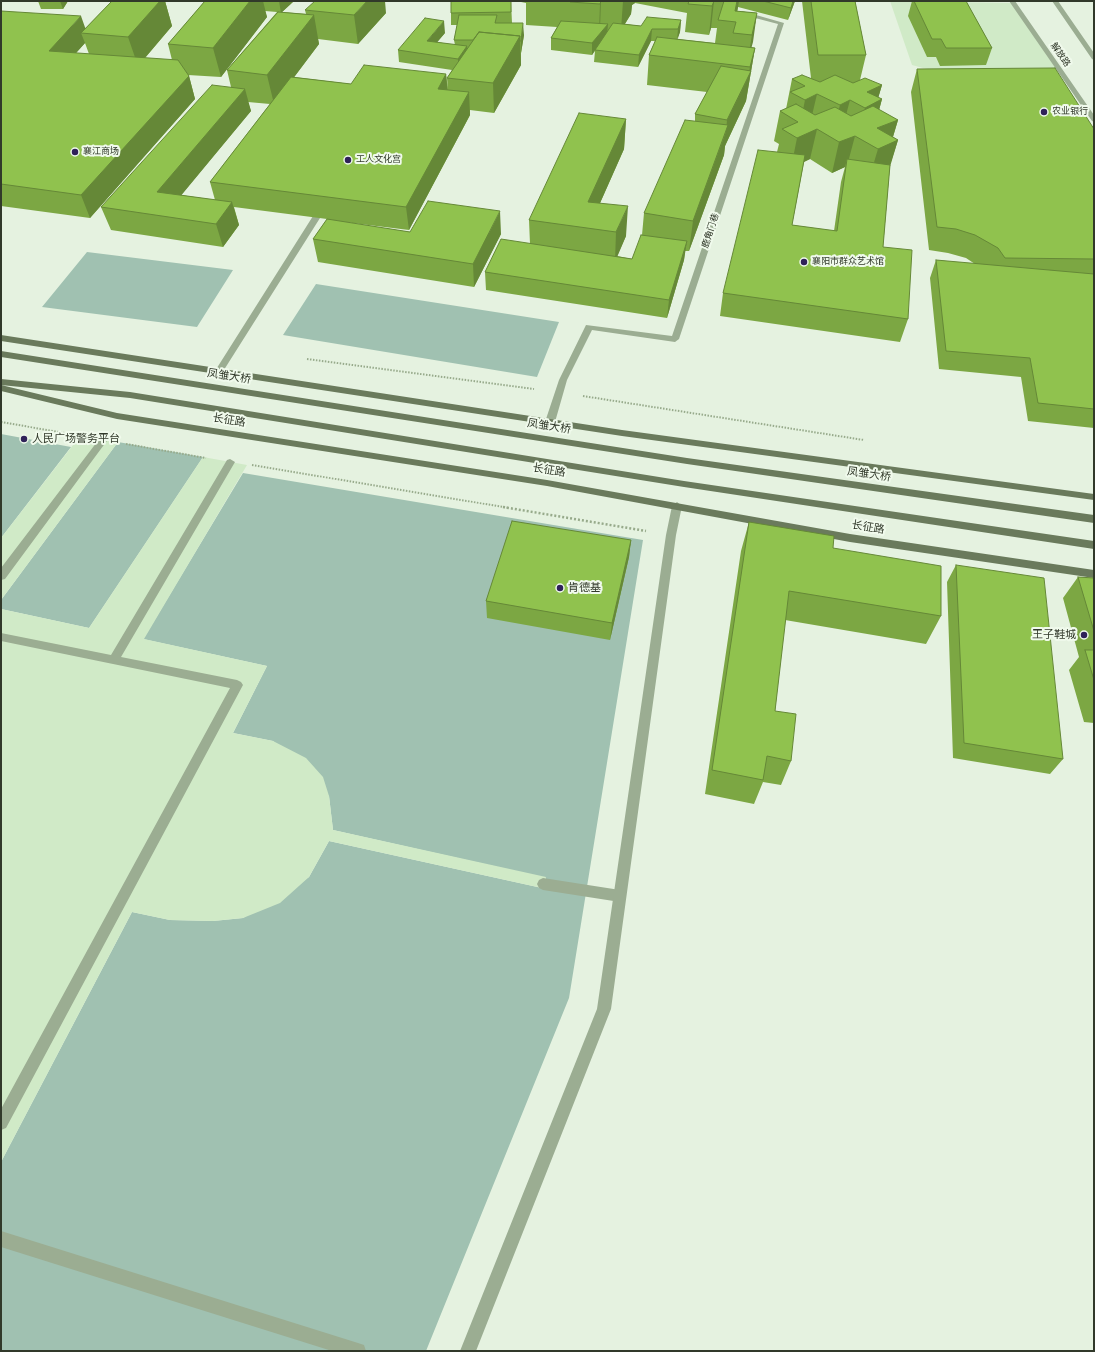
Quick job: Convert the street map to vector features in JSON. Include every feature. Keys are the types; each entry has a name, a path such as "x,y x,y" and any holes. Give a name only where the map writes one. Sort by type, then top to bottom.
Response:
{"main road":[{"path":"1,338 550,422 1094,497"},
{"name":"凤雏大桥","path":"1,354 687,461 1094,520"},
{"path":"1,382 130,395 684,484 1094,545"},
{"name":"长征路","path":"1,388 117,416 547,482 850,538 1094,574"}],"street":[{"name":"解放路","path":"1012,1 1094,120"},
{"path":"1055,1 1094,58"},
{"name":"鹿角门巷","path":"550,422 563,380 589,327 675,340 781,23 736,11"},
{"path":"219,372 316,218"},
{"path":"1,576 103,440"},
{"path":"114,660 230,462"},
{"path":"468,1351 604,1009 671,535 677,506"},
{"path":"1,637 237,685 1,1123"},
{"path":"543,884 620,896"},
{"path":"1,1239 358,1351"}],"path":[{"path":"1,422 230,462 671,535"}],"shaded area":[{"path":"890,1 1013,3 1059,69 934,71 912,65"},
{"path":"87,252 233,270 197,327 42,307"},
{"path":"316,284 559,322 537,377 283,335"},
{"path":"1,434 71,447 1,538"},
{"path":"80,436 118,442 1,600 1,538"},
{"path":"118,442 203,457 89,628 1,609 1,600"},
{"path":"203,457 247,465 144,639 267,666 233,733 273,741 306,758 323,777 329,796 333,830 546,877 542,888 329,841 309,877 280,903 243,918 213,921 170,920 132,912 1,1162 1,609 89,628"},
{"path":"243,473 643,540 569,998 426,1351 1,1351 1,1162 132,912 170,920 213,921 243,918 309,877 329,841 542,888 546,878 333,830 329,796 273,741 233,733 267,666 143,639"}],"building":[{"path":"112,1 160,1 128,37 81,33"},
{"path":"205,1 250,1 213,48 168,44"},
{"path":"315,1 367,1 354,15 305,10"},
{"path":"451,1 511,1 511,12 451,13"},
{"path":"570,1 601,1 600,4"},
{"path":"689,1 714,1 712,6 688,4"},
{"path":"724,1 737,1 735,11 757,13 752,35 733,33 736,22 718,20"},
{"path":"763,1 793,1 791,8"},
{"path":"811,1 855,1 866,55 818,55"},
{"path":"914,1 966,1 992,48 946,48 941,39 932,39"},
{"name":"襄江商场","path":"1,11 81,16 49,51 178,60 189,76 81,195 1,184"},
{"path":"278,12 314,15 267,75 227,70"},
{"path":"459,15 497,15 495,23 523,23 521,41 520,36 479,32 473,40 454,40"},
{"path":"647,17 681,20 678,29 652,29 639,55 595,50 613,23 641,26"},
{"path":"425,18 444,21 427,41 467,46 458,59 398,50"},
{"path":"561,21 608,24 592,43 551,38"},
{"path":"479,32 520,36 493,83 447,78"},
{"path":"657,37 755,48 750,67 649,55"},
{"name":"工人文化宫","path":"364,65 446,74 438,89 469,92 406,207 210,182 291,77 351,84"},
{"path":"721,66 751,71 727,120 695,114"},
{"path":"1055,68 1094,129 1094,259 1005,258 998,248 975,235 956,229 937,227 917,69"},
{"path":"802,75 820,82 835,75 853,83 865,78 882,85 867,92 882,99 865,108 850,100 840,105 817,94 805,100 790,92 805,86 792,79"},
{"path":"212,85 245,89 157,192 232,202 216,224 101,207"},
{"path":"796,104 815,115 835,107 851,116 873,106 898,120 877,128 898,140 878,149 855,136 839,142 817,129 797,138 782,129 798,122 780,111"},
{"path":"579,113 626,119 588,202 628,206 616,232 529,220"},
{"path":"685,120 728,125 693,221 644,213"},
{"name":"襄阳市群众艺术馆","path":"758,150 805,155 792,225 837,231 847,159 890,165 883,247 912,250 908,319 723,293"},
{"path":"428,201 500,211 473,264 313,239 327,219 410,232"},
{"path":"641,235 687,241 669,300 485,272 501,239 632,259"},
{"path":"936,260 1094,274 1094,409 1038,403 1030,358 946,351"},
{"name":"肯德基","path":"512,521 631,540 612,623 486,601"},
{"path":"749,522 834,536 833,548 941,566 941,616 789,591 775,711 796,714 791,761 767,756 763,780 712,770"},
{"path":"956,565 1044,578 1063,759 964,743"},
{"path":"1078,577 1094,578 1094,631"},
{"path":"1085,650 1094,650 1094,680"}],"place":[{"name":"农业银行","path":"1044,112"},
{"name":"襄江商场","path":"75,152"},
{"name":"工人文化宫","path":"348,160"},
{"name":"襄阳市群众艺术馆","path":"804,262"},
{"name":"人民广场警务平台","path":"24,439"},
{"name":"肯德基","path":"560,588"},
{"name":"王子鞋城","path":"1084,635"}]}
